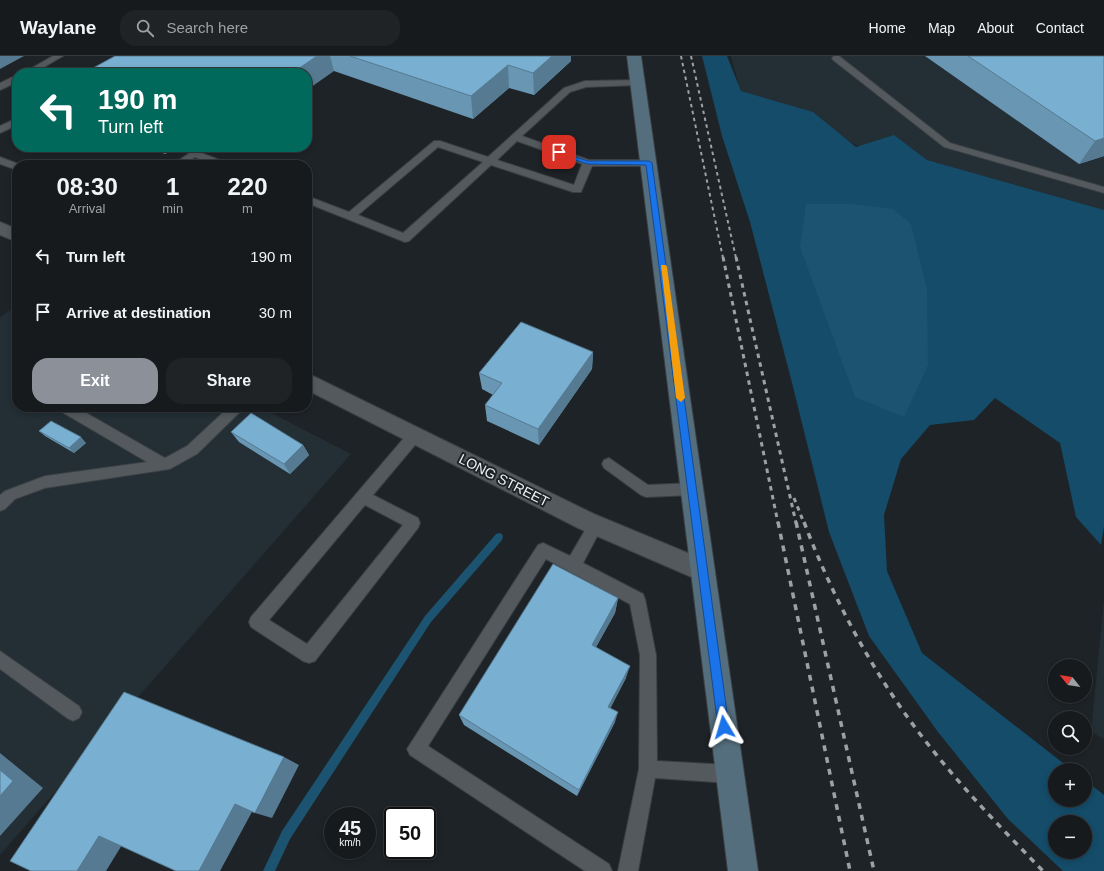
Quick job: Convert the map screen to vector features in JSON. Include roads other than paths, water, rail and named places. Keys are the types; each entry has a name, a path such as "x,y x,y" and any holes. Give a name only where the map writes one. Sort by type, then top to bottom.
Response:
{"main road":[{"path":"634,56 743,871"}],"street":[{"path":"0,228 12,234"},
{"name":"LONG STREET","path":"312,383 596,525 704,571"}],"lane":[{"path":"36,68 59,56"},
{"path":"836,58 947,145 1104,190"},
{"path":"0,87 12,81"},
{"path":"312,200 405,238 567,90 585,84 637,83"},
{"path":"0,130 12,124"},
{"path":"515,137 588,162 649,163"},
{"path":"351,216 437,143 577,190 588,162"},
{"path":"184,160 194,153 211,160"},
{"path":"0,160 12,165"},
{"path":"74,412 165,465"},
{"path":"0,505 10,495 45,482 165,465 192,450 233,412"},
{"path":"363,497 413,523 310,656 257,622 363,497 416,435"},
{"path":"609,464 646,491 693,489"},
{"path":"573,565 596,525"},
{"path":"602,871 416,749 543,550 637,599 648,655 648,769 628,871"},
{"path":"0,659 73,712"},
{"path":"648,769 730,774"}],"waterway":[{"path":"269,871 286,835 428,619 499,537"}],"railway":[{"path":"681,56 723,258"},
{"path":"691,56 736,258"},
{"path":"723,257 778,523"},
{"path":"736,257 796,523"},
{"path":"794,498 804,523"},
{"path":"778,522 850,871"},
{"path":"796,522 874,871"},
{"path":"804,522 842,609 890,692 927,743 955,777 998,825 1043,871"}]}
